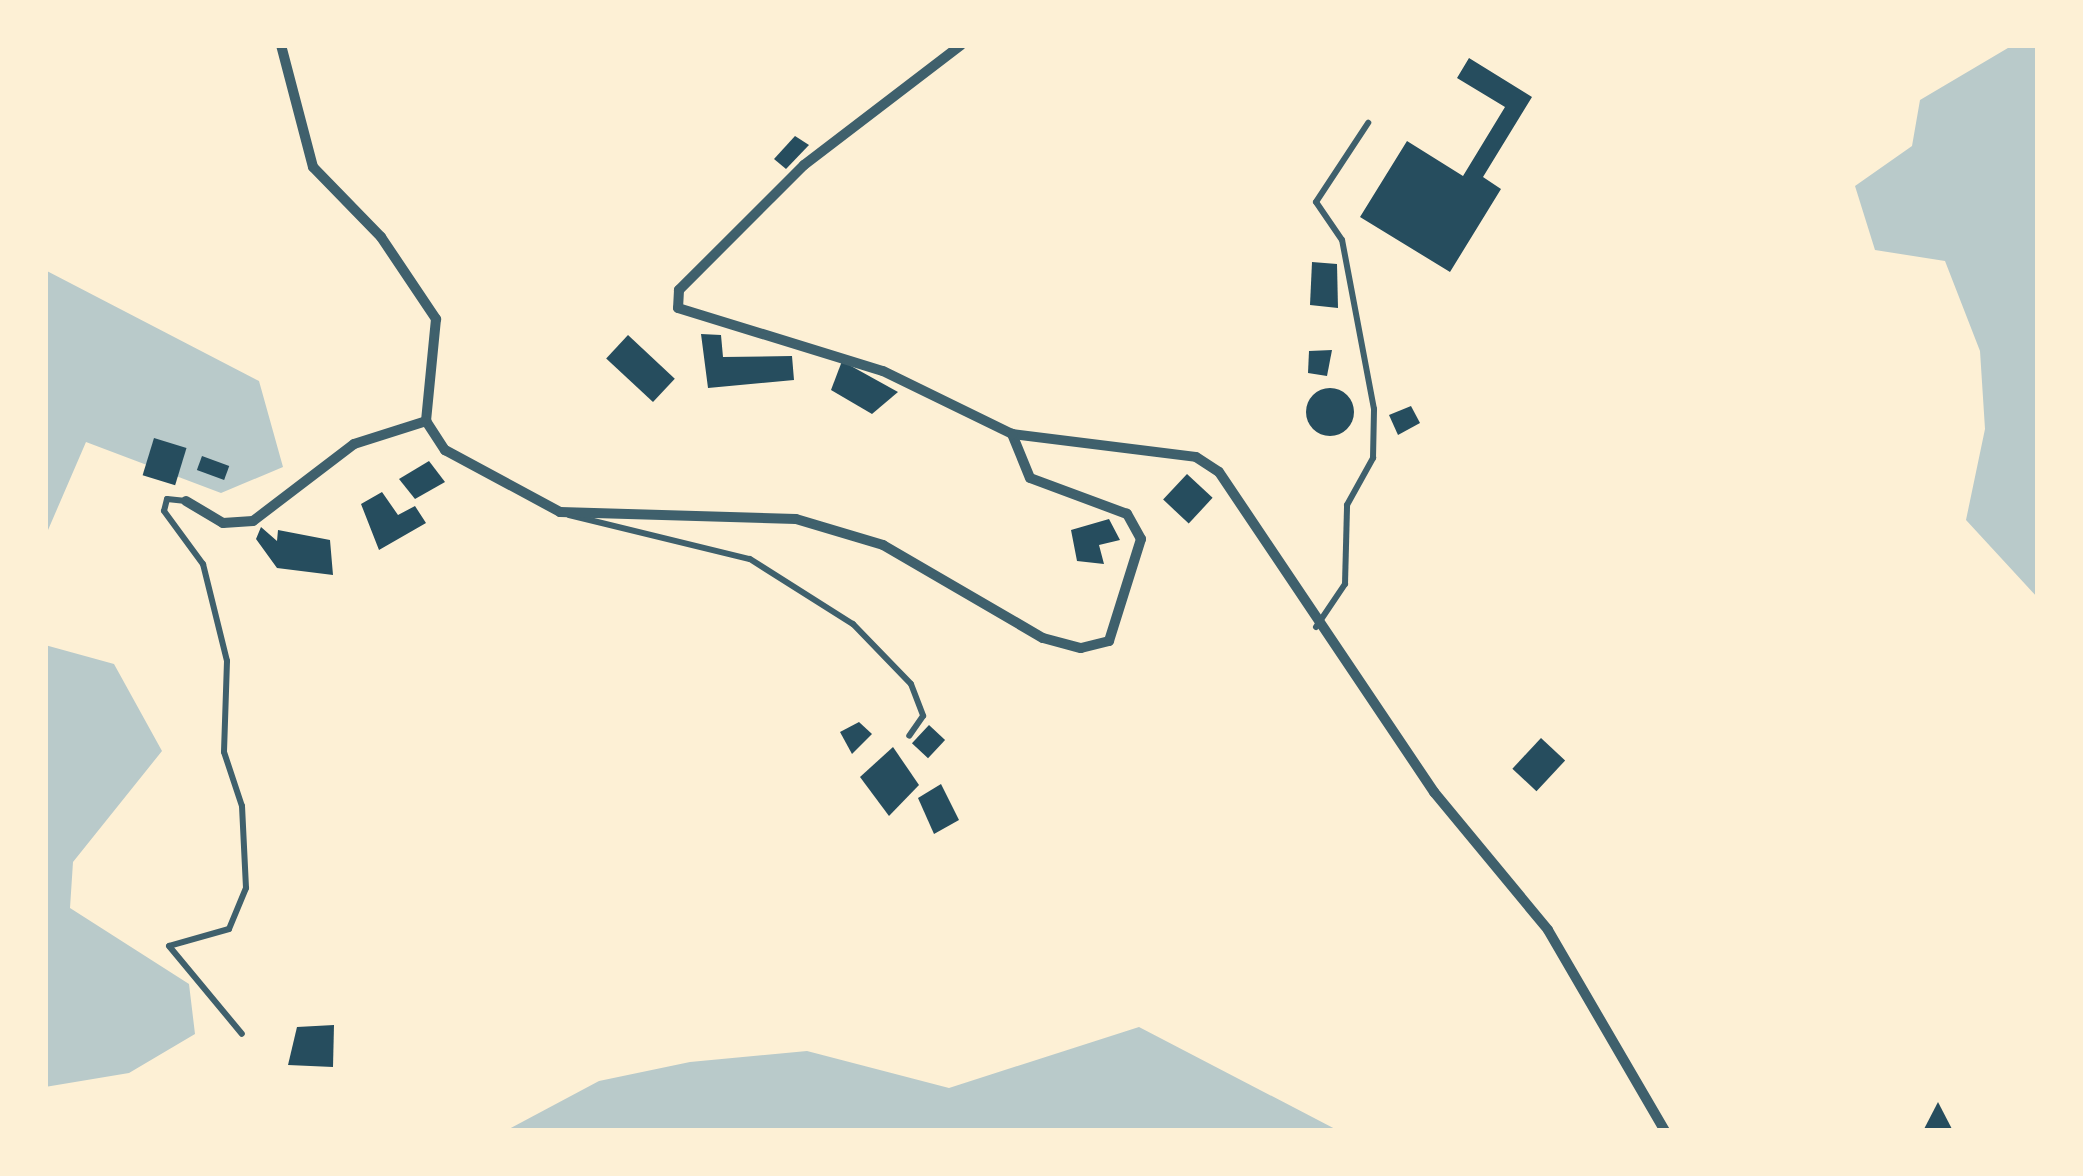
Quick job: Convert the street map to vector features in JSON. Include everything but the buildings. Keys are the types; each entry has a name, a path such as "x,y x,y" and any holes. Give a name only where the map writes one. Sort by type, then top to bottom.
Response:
{"street":[{"path":"281,45 313,167 381,237 436,319 426,422 445,451 560,512 796,519 884,545 1043,638 1109,641 1141,539 1127,514 1030,478 1012,434"},
{"path":"961,45 803,164 679,290 678,308 883,370 1012,434 1196,457 1234,494 1316,628 1548,930 1665,1131"},
{"path":"186,501 223,523 253,521 354,444 426,422"}],"lane":[{"path":"1316,628 1345,584 1347,506 1373,458 1374,410 1342,240 1316,202 1368,123"},
{"path":"186,501 175,495 164,511 203,564 227,661 224,752 242,806 246,888 229,929 169,946 242,1034"},
{"path":"560,512 620,536 750,559 854,624 911,684 923,716 908,736"}],"shaded area":[{"path":"2013,45 2038,45 2038,598 1966,520 1985,429 1980,351 1945,261 1875,250 1855,186 1912,146 1920,100"},
{"path":"45,270 259,381 283,467 221,493 86,442 45,537"},
{"path":"45,645 114,664 162,751 73,862 70,908 189,984 195,1034 129,1073 45,1087"},
{"path":"1139,1027 1339,1131 505,1131 599,1081 690,1062 807,1051 949,1088"}]}
